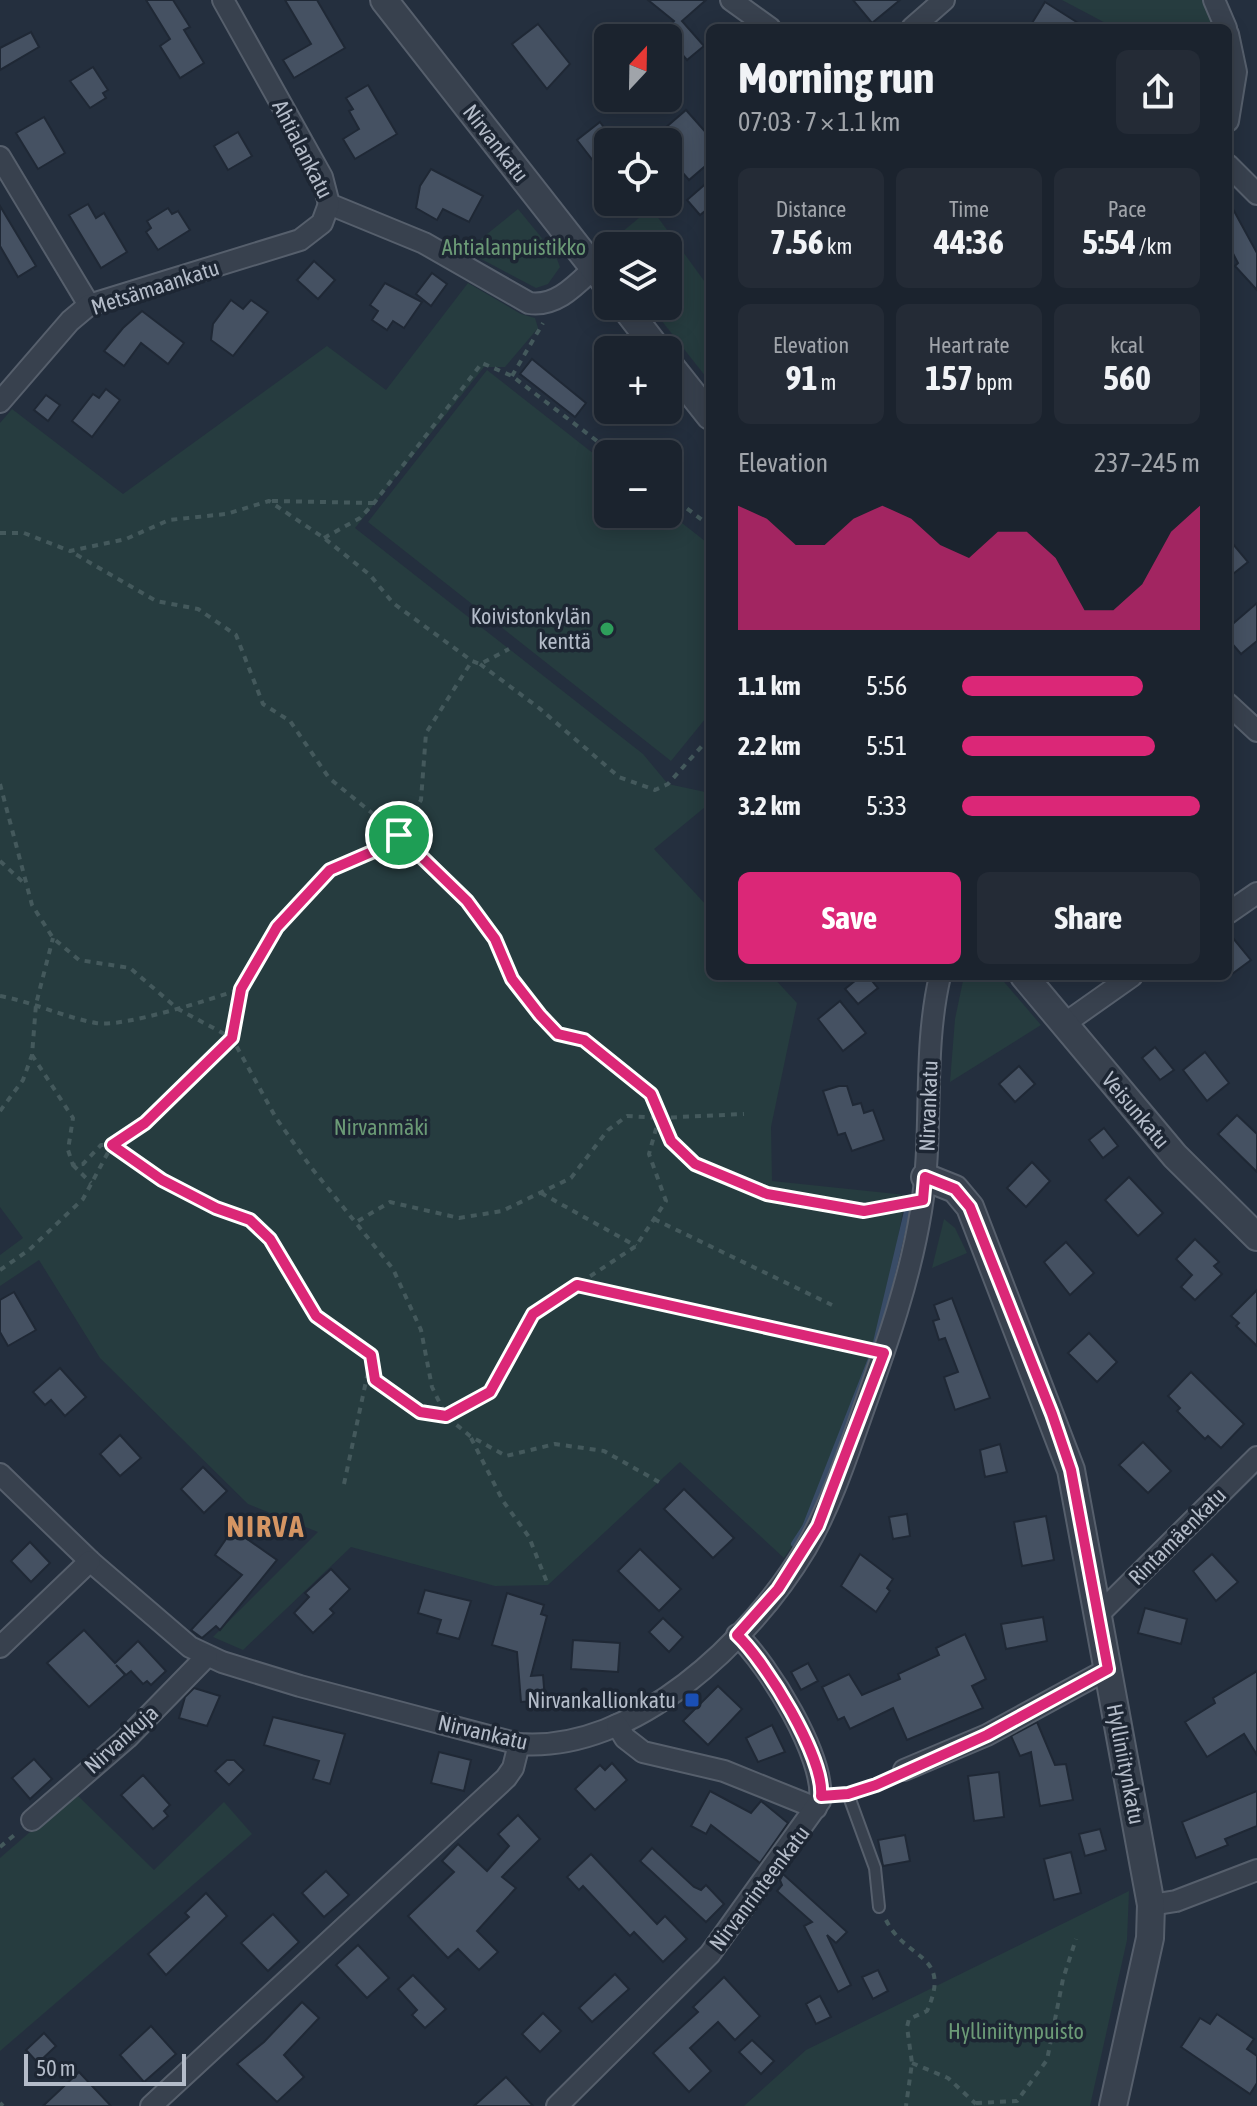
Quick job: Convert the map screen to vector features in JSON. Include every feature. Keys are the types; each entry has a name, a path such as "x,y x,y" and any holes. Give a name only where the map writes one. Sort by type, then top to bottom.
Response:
{"street":[{"name":"Ahtialankatu","path":"223,0 322,177 329,204 424,243 518,298 541,305"},
{"name":"Nirvankatu","path":"384,0 594,268"},
{"path":"731,0 764,24"},
{"path":"917,24 944,0"},
{"path":"1214,0 1224,24"},
{"path":"1232,53 1236,72 1232,96"},
{"path":"0,157 89,305"},
{"path":"1232,169 1257,194"},
{"name":"Metsämaankatu","path":"0,402 70,321 89,305 300,240 322,223 329,204"},
{"path":"541,305 594,281"},
{"path":"635,320 647,336"},
{"path":"682,381 706,411"},
{"path":"1232,708 1257,731"},
{"path":"1232,910 1257,893"},
{"name":"Nirvankatu","path":"0,1474 90,1561 190,1647 207,1656 300,1686 519,1744 553,1743 617,1725 679,1690 737,1635 778,1589 818,1526 884,1353 908,1275 924,1188 931,1032 939,980"},
{"name":"Veisunkatu","path":"1027,980 1175,1156 1257,1237"},
{"path":"1064,1024 1126,980"},
{"name":"Hylliniitynkatu","path":"924,1188 955,1189 970,1207 1004,1288 1071,1470 1151,1905 1150,1938 1113,2106"},
{"name":"Rintamäenkatu","path":"1097,1616 1257,1457"},
{"path":"0,1647 90,1561"},
{"path":"617,1725 643,1752 724,1771 819,1802 821,1780 786,1701 755,1652 737,1635"},
{"name":"Nirvankuja","path":"32,1820 127,1738 207,1656"},
{"path":"904,1770 987,1735 1108,1669"},
{"path":"151,2106 503,1781 513,1768 519,1744"},
{"name":"Nirvanrinteenkatu","path":"557,2106 710,1954 819,1802"},
{"path":"1151,1905 1176,1901 1257,1870"}],"lane":[{"path":"819,1802 848,1794 875,1868 879,1907"}],"path":[{"path":"512,376 543,326 541,305"},
{"path":"324,538 360,518 374,503 482,363 512,376 596,440"},
{"path":"70,551 126,539 169,520 226,514 269,501 374,503"},
{"path":"269,501 324,538 370,575 393,603 539,708 619,777 655,790 668,784 706,741"},
{"path":"682,505 706,523"},
{"path":"0,533 24,533 70,551 156,601 198,609 236,635 263,704 290,721 329,778 399,835 467,901 495,939 512,979 558,1034 584,1040 651,1094 671,1141 695,1164 745,1188 864,1211 924,1188"},
{"path":"480,664 509,649"},
{"path":"0,1270 29,1250 83,1199 112,1145 145,1123 232,1038 241,989 277,927 330,870 374,851 399,835 421,800 426,733 472,661"},
{"path":"0,784 32,905 53,938 79,960 130,968 178,1009 232,1038 276,1118 310,1166 358,1221 393,1269 421,1330 432,1387 446,1416 470,1436 506,1456 555,1444 604,1451 659,1482"},
{"path":"0,861 28,887"},
{"path":"0,1111 23,1080 32,1055 36,1004 53,938"},
{"path":"0,996 98,1024 178,1009 241,989"},
{"path":"32,1055 73,1118 68,1150 73,1165 92,1184"},
{"path":"358,1221 390,1202 459,1218 502,1211 571,1178 593,1155 608,1130 627,1116 659,1118 744,1114"},
{"path":"73,1165 83,1164 101,1145 112,1145 162,1180 216,1208 250,1220 270,1239 316,1316 371,1355 375,1380 420,1412 446,1416 490,1392 533,1314 636,1246 666,1201 649,1154 659,1118"},
{"path":"540,1192 636,1246"},
{"path":"654,1219 832,1305"},
{"path":"577,1285 884,1353"},
{"path":"344,1484 371,1355"},
{"path":"470,1436 503,1501 529,1537 548,1585"},
{"path":"848,1794 904,1770"},
{"path":"879,1907 890,1929 931,1964 937,1989 927,2011 909,2019 912,2063 906,2106"},
{"path":"912,2063 948,2078 976,2105 1017,2101 1047,2060 1063,1979 1076,1939"}],"green space":[{"path":"1062,0 1205,0 1214,24 1107,24"},
{"name":"Ahtialanpuistikko","path":"518,209 555,254 560,267 548,284 536,288 466,251"},
{"path":"641,216 657,216 668,232 622,232"},
{"path":"682,251 706,284 706,377 682,347 682,336 674,336 661,320 682,320"},
{"name":"Nirvanmäki","path":"468,283 521,314 535,318 538,328 505,367 484,367 355,528 643,754 668,784 706,792 706,806 654,849 706,905 706,980 776,980 797,1003 771,1127 772,1181 906,1195 880,1334 814,1513 784,1558 680,1462 548,1585 495,1586 351,1547 243,1650 213,1637 318,1532 248,1504 100,1358 39,1260 0,1286 0,1255 23,1238 0,1207 0,423 12,409 123,494 327,346 386,390"},
{"name":"Koivistonkylän kenttä","path":"487,370 594,454 594,528 682,528 682,523 706,542 706,718 671,761 368,522"},
{"path":"963,980 1002,980 1041,1025 950,1082 955,1019"},
{"path":"944,1219 955,1228 967,1253 932,1268"},
{"path":"75,1793 154,1870 224,1802 252,1834 0,2051 0,1858"},
{"name":"Hylliniitynpuisto","path":"1129,1891 1127,1940 1090,2106 744,2106 806,2050"}],"building":[{"path":"146,0 173,0 190,27 184,30 204,63 180,78 160,46 170,39"},
{"path":"285,0 317,0 345,48 294,78 283,60 311,44"},
{"path":"648,0 706,0 682,21 704,46 687,60 682,54 682,24 671,24 674,21"},
{"path":"853,0 900,0 872,23"},
{"path":"1045,2 1080,24 1031,24"},
{"path":"538,24 570,64 547,89 512,44"},
{"path":"31,32 39,47 0,70 0,48"},
{"path":"93,67 108,90 103,93 106,98 90,108 70,81"},
{"path":"368,85 397,134 355,159 343,139 359,129 346,98"},
{"path":"686,110 706,132 706,165 689,180 682,172 682,128 665,128"},
{"path":"44,117 65,153 38,169 16,133"},
{"path":"600,122 604,128 594,128 594,162 577,140"},
{"path":"238,132 252,156 228,170 214,146"},
{"path":"431,169 483,196 469,222 443,209 437,220 416,208 420,186"},
{"path":"706,183 706,210 700,215 687,200"},
{"path":"88,204 96,218 104,213 127,252 101,268 69,215"},
{"path":"0,206 36,266 18,277 0,246"},
{"path":"1232,207 1257,253 1257,290 1235,266 1238,263 1232,252"},
{"path":"168,208 172,214 178,211 190,230 158,250 146,232 151,228 147,221"},
{"path":"314,261 335,280 318,299 297,280"},
{"path":"432,273 447,284 431,306 416,294"},
{"path":"385,283 422,302 404,328 393,321 387,330 372,320 378,311 370,305"},
{"path":"231,300 243,309 251,300 268,312 233,356 211,340 213,324"},
{"path":"142,311 184,343 168,364 141,343 124,366 104,351"},
{"path":"532,359 586,403 575,417 520,374"},
{"path":"106,389 120,400 92,437 72,421 93,394 99,398"},
{"path":"46,395 60,405 48,421 34,410"},
{"path":"1232,543 1248,562 1232,575"},
{"path":"1257,603 1257,641 1241,654 1232,644 1232,625"},
{"path":"1232,937 1251,960 1232,974"},
{"path":"856,980 871,980 878,988 858,1004 845,989"},
{"path":"840,1001 866,1033 843,1051 818,1019"},
{"path":"1155,1047 1174,1070 1160,1080 1142,1058"},
{"path":"1205,1052 1229,1083 1207,1101 1183,1070"},
{"path":"1019,1066 1035,1084 1015,1102 999,1084"},
{"path":"847,1086 853,1105 861,1103 864,1113 873,1110 884,1140 852,1151 845,1133 838,1135 823,1091"},
{"path":"1237,1115 1257,1134 1257,1172 1218,1134"},
{"path":"1104,1128 1118,1146 1103,1158 1089,1140"},
{"path":"1032,1162 1050,1181 1026,1207 1007,1188"},
{"path":"1129,1177 1163,1213 1138,1236 1105,1200"},
{"path":"1195,1239 1219,1262 1214,1266 1222,1274 1195,1300 1181,1287 1192,1275 1176,1259"},
{"path":"1066,1242 1094,1273 1070,1295 1044,1262"},
{"path":"1257,1290 1257,1346 1236,1326 1239,1323 1231,1316"},
{"path":"14,1292 36,1330 8,1346 0,1332 0,1300"},
{"path":"952,1298 990,1398 955,1410 944,1377 958,1372 945,1338 939,1340 933,1321 939,1319 934,1305"},
{"path":"1089,1333 1117,1362 1097,1382 1068,1353"},
{"path":"60,1368 86,1397 65,1416 51,1400 45,1405 33,1392"},
{"path":"1191,1372 1244,1424 1221,1448 1208,1436 1205,1439 1177,1411 1180,1408 1168,1396"},
{"path":"120,1435 141,1458 120,1476 100,1454"},
{"path":"1143,1442 1171,1471 1148,1493 1119,1465"},
{"path":"1000,1444 1007,1472 985,1477 980,1450"},
{"path":"203,1467 227,1491 204,1513 181,1489"},
{"path":"684,1489 734,1538 713,1558 664,1509"},
{"path":"907,1514 910,1536 893,1539 889,1517"},
{"path":"1046,1516 1054,1560 1022,1566 1014,1522"},
{"path":"233,1529 277,1560 220,1630 216,1626 202,1638 191,1630 242,1575 215,1555"},
{"path":"30,1542 50,1563 31,1582 11,1561"},
{"path":"640,1549 681,1589 659,1611 618,1571"},
{"path":"860,1554 893,1579 887,1588 890,1591 876,1612 841,1586"},
{"path":"1212,1554 1238,1582 1216,1601 1193,1571"},
{"path":"331,1569 350,1589 330,1609 334,1613 313,1633 294,1613 309,1597 305,1593"},
{"path":"425,1590 471,1601 459,1639 437,1633 441,1620 418,1613"},
{"path":"507,1593 544,1605 541,1614 547,1616 531,1676 543,1675 545,1700 521,1702 517,1652 492,1645"},
{"path":"1145,1608 1187,1619 1181,1644 1138,1633"},
{"path":"1043,1617 1047,1641 1006,1649 1001,1624"},
{"path":"663,1618 683,1637 669,1652 649,1632"},
{"path":"84,1630 115,1663 138,1641 166,1671 151,1685 147,1681 143,1684 131,1671 126,1675 116,1665 125,1675 89,1707 47,1663"},
{"path":"965,1634 986,1679 972,1686 983,1708 907,1740 893,1708 850,1729 844,1717 838,1720 822,1687 849,1674 862,1695 900,1679 898,1674 939,1655 936,1648"},
{"path":"573,1640 620,1643 618,1672 571,1669"},
{"path":"808,1663 818,1681 801,1690 791,1672"},
{"path":"1257,1671 1257,1755 1244,1734 1207,1757 1185,1722 1215,1703 1213,1698"},
{"path":"718,1686 742,1709 708,1745 683,1721"},
{"path":"194,1688 220,1696 207,1726 179,1718 185,1697"},
{"path":"273,1717 345,1734 330,1784 313,1779 319,1761 264,1745"},
{"path":"1037,1722 1055,1765 1066,1764 1073,1800 1040,1806 1031,1752 1020,1756 1011,1736"},
{"path":"772,1725 785,1752 758,1762 746,1738"},
{"path":"439,1752 471,1760 464,1791 431,1783"},
{"path":"34,1759 52,1779 30,1799 12,1778"},
{"path":"227,1760 234,1760 244,1770 229,1785 215,1771"},
{"path":"612,1763 627,1780 595,1810 575,1789 600,1765 605,1770"},
{"path":"999,1772 1004,1817 974,1821 968,1776"},
{"path":"143,1775 170,1805 164,1811 168,1816 153,1829 121,1795"},
{"path":"710,1791 751,1813 761,1801 788,1823 760,1863 711,1825 706,1834 691,1826"},
{"path":"1257,1791 1257,1826 1225,1839 1228,1845 1196,1858 1182,1822"},
{"path":"518,1815 540,1839 502,1877 516,1888 477,1931 498,1952 479,1970 458,1949 448,1958 408,1916 454,1872 442,1861 458,1844 487,1871 509,1846 498,1834"},
{"path":"1100,1829 1106,1850 1085,1856 1079,1834"},
{"path":"905,1835 910,1861 883,1866 878,1840"},
{"path":"652,1848 694,1887 701,1890 706,1885 724,1904 706,1922 640,1861"},
{"path":"1071,1852 1081,1893 1054,1900 1044,1859"},
{"path":"591,1854 657,1924 665,1916 687,1939 663,1962 634,1932 630,1936 583,1886 579,1890 567,1877"},
{"path":"326,1871 349,1895 324,1917 302,1893"},
{"path":"783,1874 847,1932 836,1943 827,1935 851,1985 838,1992 804,1926 812,1922 777,1891 782,1885 780,1880"},
{"path":"206,1893 227,1916 166,1975 148,1954 189,1917 185,1913"},
{"path":"273,1914 299,1942 268,1971 241,1943"},
{"path":"358,1945 389,1978 367,1998 336,1965"},
{"path":"878,1970 888,1991 873,1999 862,1977"},
{"path":"615,1974 629,1989 592,2022 579,2008"},
{"path":"413,1975 446,2009 425,2028 412,2015 417,2010 398,1989"},
{"path":"724,1977 760,2016 735,2040 718,2022 690,2048 711,2071 689,2092 653,2053 698,2012 693,2007"},
{"path":"820,1996 831,2017 816,2024 806,2004"},
{"path":"302,2002 319,2018 284,2055 304,2077 277,2102 237,2064 264,2042"},
{"path":"543,2013 561,2031 540,2052 522,2034"},
{"path":"1217,2014 1254,2039 1247,2049 1257,2056 1257,2083 1250,2094 1181,2047 1200,2018 1210,2024"},
{"path":"151,2026 176,2054 144,2082 120,2055"},
{"path":"44,2033 56,2046 38,2063 26,2050"},
{"path":"752,2040 774,2061 761,2074 739,2052"},
{"path":"79,2072 111,2106 43,2106"},
{"path":"506,2077 533,2106 474,2106"}],"waterway":[{"path":"794,1544 805,1527 874,1351 909,1203"}],"place":[{"name":"Koivistonkylän kenttä","path":"607,629"},
{"name":"Nirvankallionkatu","path":"692,1700"}],"district":[{"name":"NIRVA","path":"266,1527"}],"route":[{"path":"399,835 467,901 495,939 512,979 540,1015 558,1034 584,1040 621,1073 651,1094 671,1141 695,1164 745,1188 864,1211 923,1200 925,1177 955,1189 970,1207 1004,1288 1071,1470 1108,1669 987,1735 876,1785 848,1794 821,1796 821,1780 791,1710 755,1652 737,1635 778,1589 818,1526 884,1353 577,1285 533,1314 490,1392 446,1416 420,1412 375,1380 371,1355 316,1316 270,1239 250,1220 216,1208 162,1180 112,1145 145,1123 232,1038 241,989 277,927 330,870 374,851 399,835"}]}
